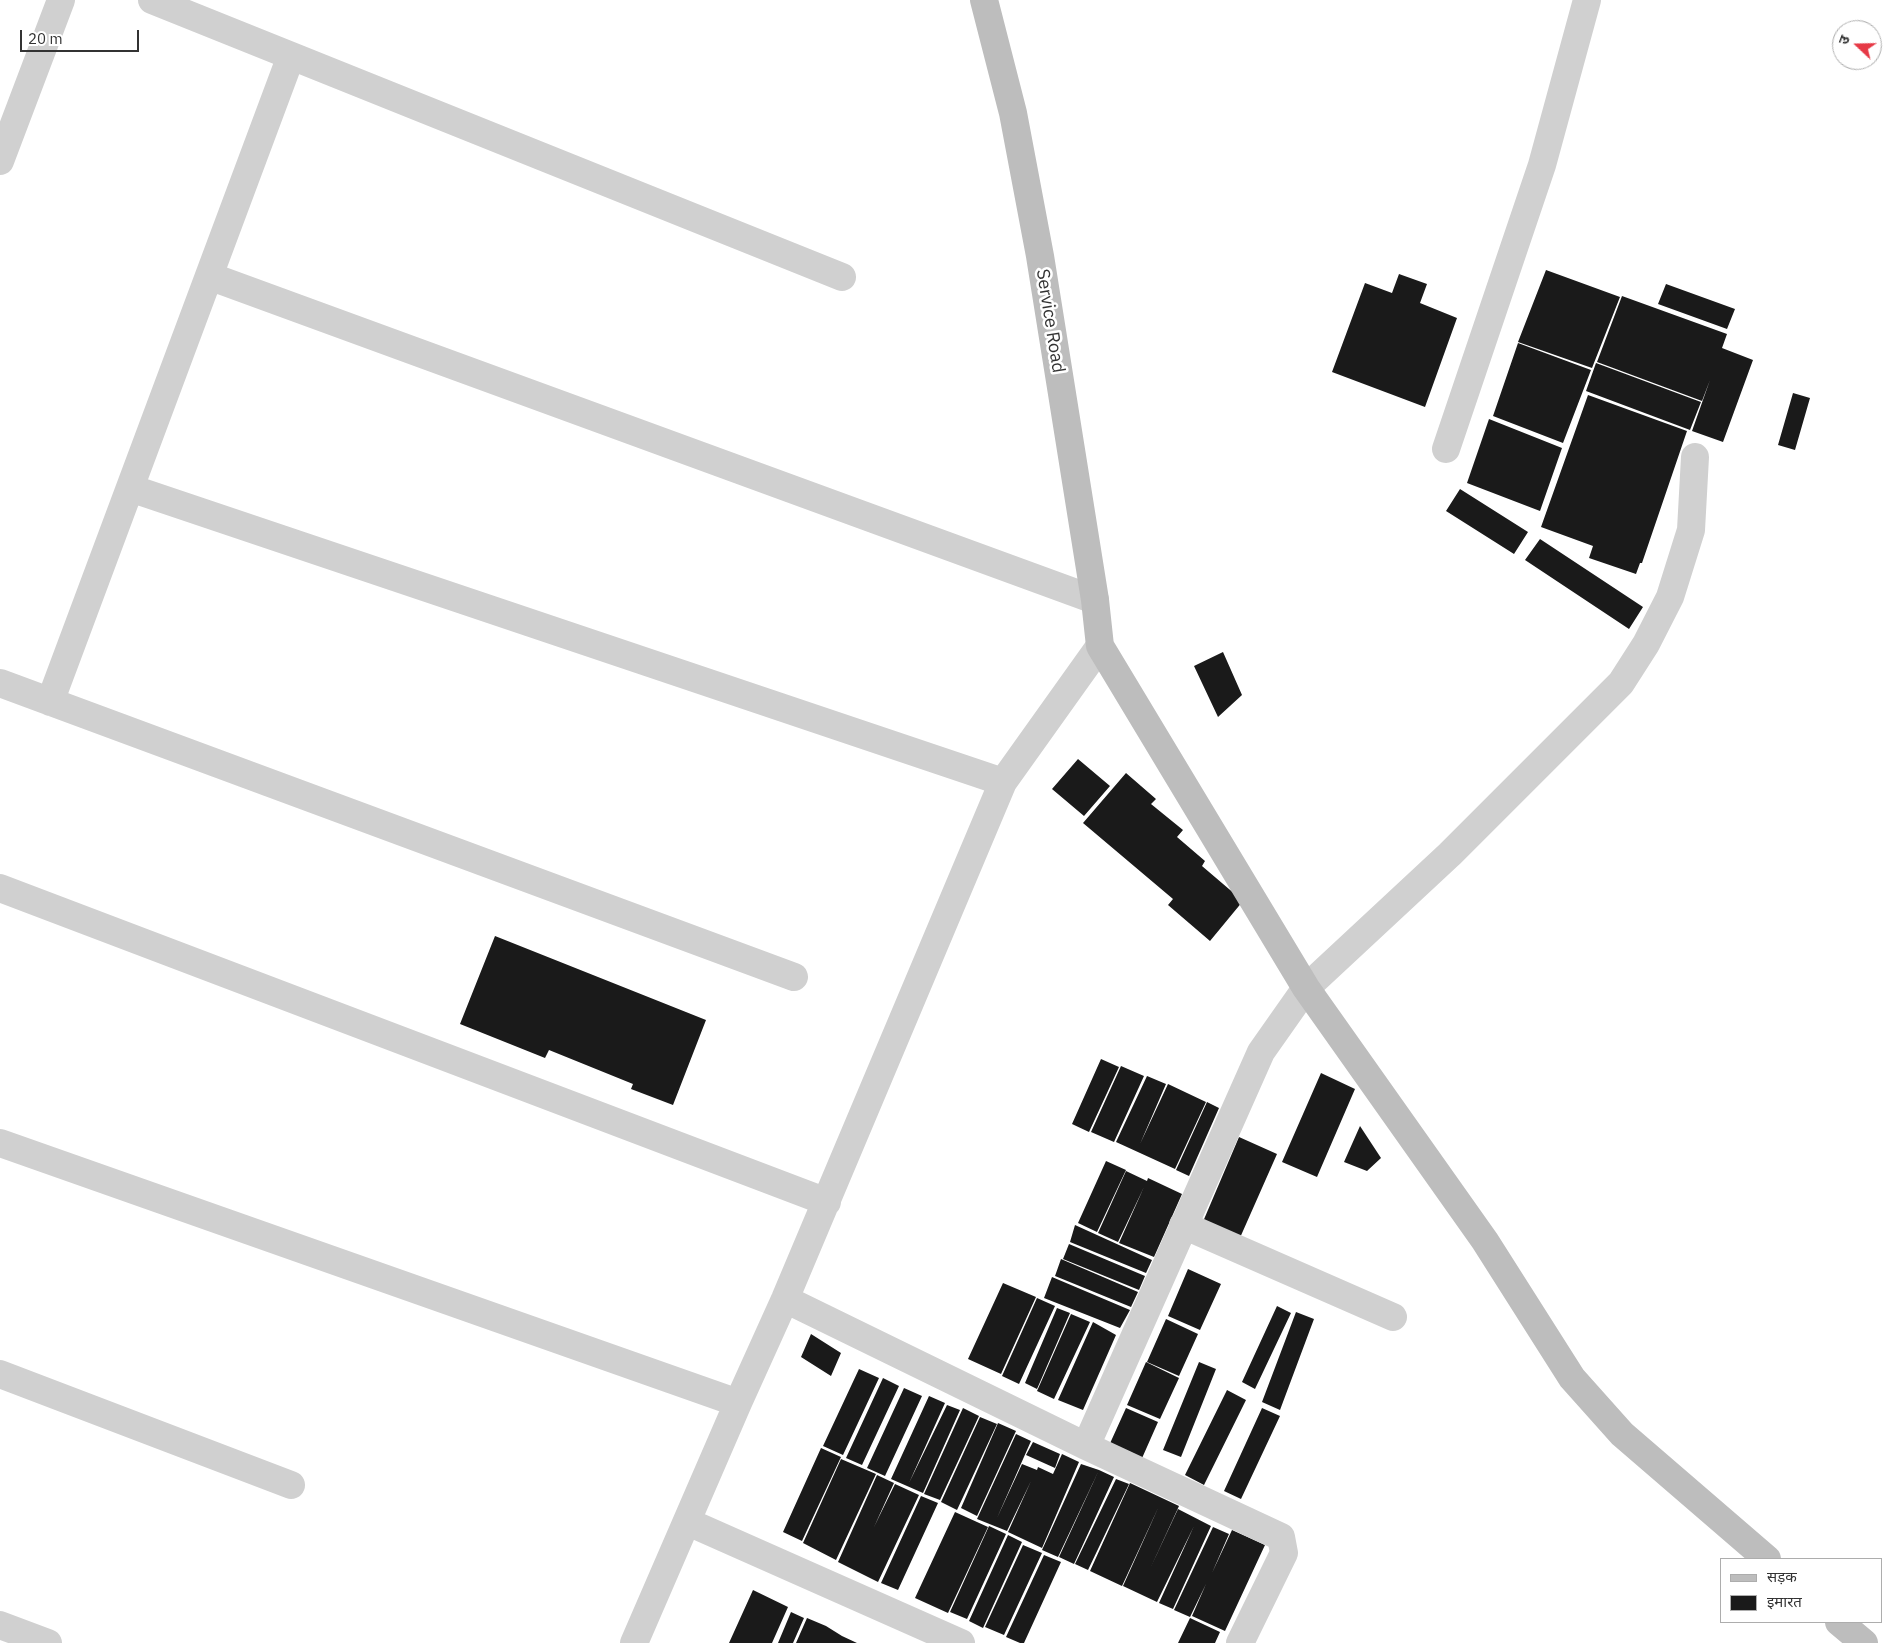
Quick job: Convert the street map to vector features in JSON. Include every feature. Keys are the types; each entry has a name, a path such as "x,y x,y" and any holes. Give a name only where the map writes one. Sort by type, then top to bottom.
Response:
{"street":[{"path":"0,161 61,0"},
{"path":"152,0 842,277"},
{"name":"Service Road","path":"984,0 1013,113 1038,246 1095,600 1100,646"},
{"path":"1446,450 1542,165 1587,0"},
{"path":"50,702 291,56"},
{"path":"209,276 1095,600"},
{"path":"1086,1446 1260,1052 1306,988 1450,854 1620,683 1646,644 1670,596 1691,530 1694,457"},
{"path":"130,488 1004,782"},
{"path":"634,1643 827,1202 1004,782 1100,646 1306,988 1485,1241 1572,1378 1622,1434 1766,1558"},
{"path":"0,683 794,977"},
{"path":"0,888 827,1202"},
{"path":"0,1143 738,1403"},
{"path":"1183,1225 1393,1317"},
{"path":"785,1299 1086,1446 1281,1537 1284,1553 1240,1643"},
{"path":"0,1374 291,1485"},
{"path":"688,1522 960,1643"},
{"path":"1840,1623 1864,1643"},
{"path":"0,1625 48,1643"}],"building":[{"path":"1546,270 1620,297 1592,368 1518,342"},
{"path":"1399,274 1427,284 1420,303 1457,318 1425,407 1332,372 1365,283 1392,293"},
{"path":"1666,284 1735,309 1727,329 1658,304"},
{"path":"1622,296 1727,334 1722,348 1753,360 1723,442 1692,431 1710,380 1702,401 1597,362"},
{"path":"1518,343 1591,370 1563,443 1493,416"},
{"path":"1596,363 1701,402 1690,430 1586,391"},
{"path":"1793,393 1810,398 1795,450 1778,445"},
{"path":"1588,395 1687,431 1642,563 1640,563 1636,574 1589,558 1593,546 1541,527"},
{"path":"1489,419 1562,448 1540,511 1467,483"},
{"path":"1460,489 1528,532 1514,554 1446,511"},
{"path":"1540,539 1643,607 1629,629 1525,560"},
{"path":"1223,652 1242,695 1218,717 1194,666"},
{"path":"1078,759 1110,786 1084,816 1052,789"},
{"path":"1126,773 1156,799 1151,804 1183,830 1177,837 1205,861 1202,866 1243,901 1210,941 1168,905 1173,899 1083,823"},
{"path":"495,936 706,1020 673,1105 631,1089 633,1084 549,1050 545,1058 460,1024"},
{"path":"1101,1059 1119,1067 1089,1132 1072,1124"},
{"path":"1121,1066 1144,1076 1114,1142 1091,1132"},
{"path":"1321,1073 1355,1089 1317,1177 1282,1162"},
{"path":"1147,1076 1166,1084 1140,1144 1168,1084 1206,1102 1175,1169 1116,1142"},
{"path":"1207,1102 1219,1108 1189,1176 1176,1170"},
{"path":"1360,1126 1381,1158 1367,1171 1344,1162"},
{"path":"1239,1137 1277,1154 1239,1240 1202,1224"},
{"path":"1106,1161 1126,1170 1097,1232 1078,1223"},
{"path":"1126,1171 1147,1181 1148,1178 1182,1194 1154,1257 1119,1243 1144,1187 1118,1242 1098,1233"},
{"path":"1075,1225 1152,1260 1146,1273 1070,1242"},
{"path":"1069,1244 1145,1276 1139,1290 1063,1259"},
{"path":"1061,1259 1138,1292 1131,1307 1055,1276"},
{"path":"1188,1269 1221,1284 1200,1330 1168,1316"},
{"path":"1052,1277 1130,1310 1120,1328 1044,1298"},
{"path":"1003,1283 1036,1297 1001,1374 968,1359"},
{"path":"1037,1298 1055,1306 1019,1384 1002,1376"},
{"path":"1277,1306 1291,1313 1255,1389 1242,1382"},
{"path":"1057,1308 1070,1313 1037,1389 1025,1383"},
{"path":"1296,1312 1314,1319 1280,1410 1262,1402"},
{"path":"1071,1314 1090,1322 1054,1399 1037,1391"},
{"path":"1166,1319 1198,1334 1179,1376 1147,1362"},
{"path":"1093,1322 1116,1335 1083,1410 1058,1400"},
{"path":"811,1334 841,1353 831,1376 801,1357"},
{"path":"1146,1362 1179,1378 1160,1419 1127,1405"},
{"path":"1199,1362 1216,1369 1181,1457 1163,1450"},
{"path":"859,1369 879,1378 843,1455 823,1446"},
{"path":"883,1378 899,1386 862,1465 846,1458"},
{"path":"904,1388 922,1396 885,1476 867,1468"},
{"path":"1227,1390 1246,1400 1204,1485 1185,1475"},
{"path":"929,1396 945,1403 909,1483 947,1405 960,1410 923,1493 891,1479"},
{"path":"963,1408 979,1416 940,1500 924,1494"},
{"path":"1126,1408 1158,1422 1139,1465 1107,1450"},
{"path":"1262,1408 1280,1416 1241,1499 1224,1491"},
{"path":"980,1417 997,1424 957,1510 941,1502"},
{"path":"998,1423 1016,1431 977,1516 961,1508"},
{"path":"1016,1434 1031,1441 997,1518 1022,1464 1037,1470 1038,1467 1053,1474 1062,1454 1079,1462 1042,1548 1008,1532 1031,1481 1007,1531 977,1519"},
{"path":"1033,1442 1060,1454 1055,1468 1026,1455"},
{"path":"821,1448 841,1457 802,1541 783,1532"},
{"path":"841,1459 876,1474 836,1560 803,1543"},
{"path":"1081,1464 1099,1470 1058,1557 1042,1550"},
{"path":"1099,1470 1114,1477 1074,1564 1059,1557"},
{"path":"877,1475 894,1483 874,1527 895,1484 919,1495 878,1582 838,1562"},
{"path":"1116,1479 1129,1484 1088,1570 1075,1564"},
{"path":"1130,1483 1179,1506 1150,1569 1178,1509 1211,1526 1173,1609 1159,1603 1194,1526 1157,1602 1123,1586 1159,1506 1122,1586 1090,1571"},
{"path":"921,1496 938,1503 898,1590 881,1583"},
{"path":"955,1512 988,1527 948,1613 915,1598"},
{"path":"989,1526 1006,1534 967,1619 950,1612"},
{"path":"1213,1527 1229,1534 1212,1573 1232,1530 1265,1545 1225,1631 1192,1616 1206,1584 1190,1617 1174,1610"},
{"path":"1008,1535 1022,1542 983,1628 969,1621"},
{"path":"1023,1545 1042,1553 1004,1635 985,1627"},
{"path":"1044,1555 1061,1562 1024,1643 1020,1643 1006,1637"},
{"path":"753,1590 788,1607 772,1643 729,1643"},
{"path":"791,1612 804,1618 793,1643 778,1643"},
{"path":"807,1618 826,1626 857,1643 796,1643"},
{"path":"1190,1618 1220,1632 1215,1643 1178,1643"}]}
